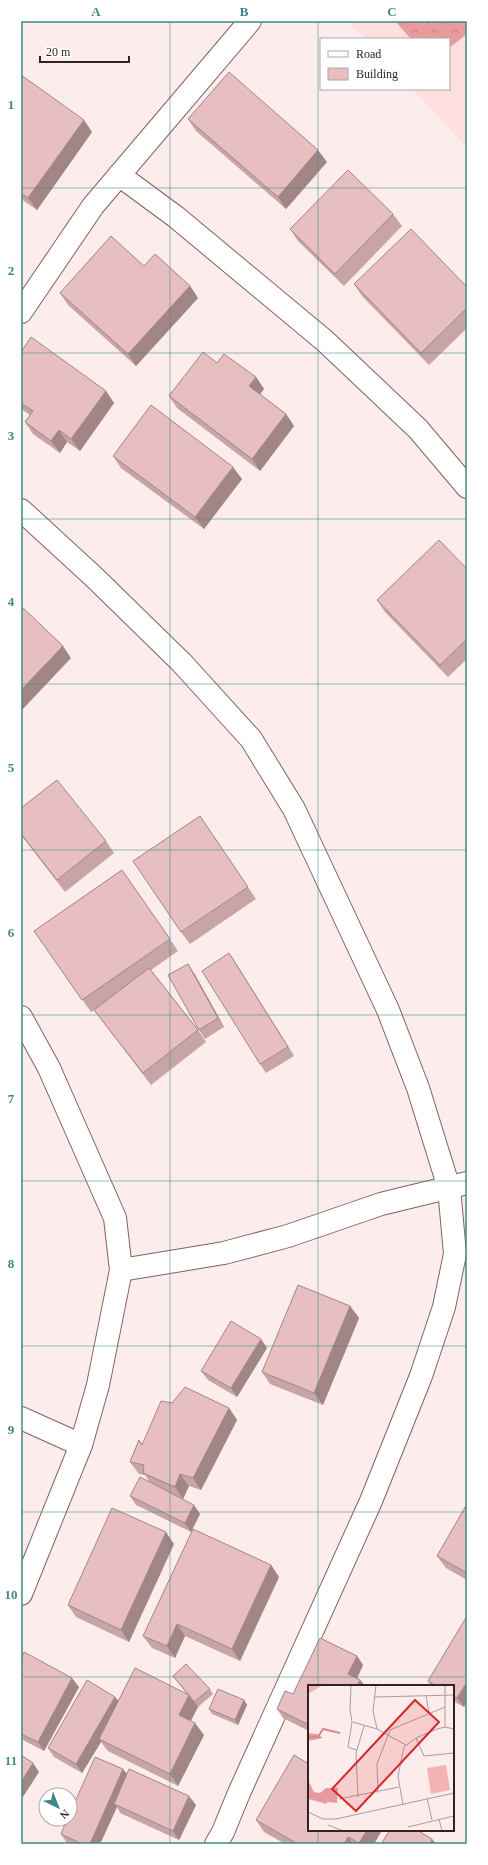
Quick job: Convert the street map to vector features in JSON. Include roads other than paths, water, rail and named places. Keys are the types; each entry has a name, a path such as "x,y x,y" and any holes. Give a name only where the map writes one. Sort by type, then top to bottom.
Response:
{"street":[{"path":"21,312 93,206 250,21"},
{"path":"119,175 176,217 325,341 418,429 467,488"},
{"path":"21,510 95,578 182,663 251,739 294,809 388,1010 458,1186 455,1254 444,1307 421,1376 371,1501 239,1793 223,1832 216,1844"},
{"path":"21,1017 49,1068 115,1218 121,1270 98,1386 82,1445 21,1594"},
{"path":"121,1270 224,1253 288,1236 381,1204 458,1186"},
{"path":"21,1418 82,1445"}]}
